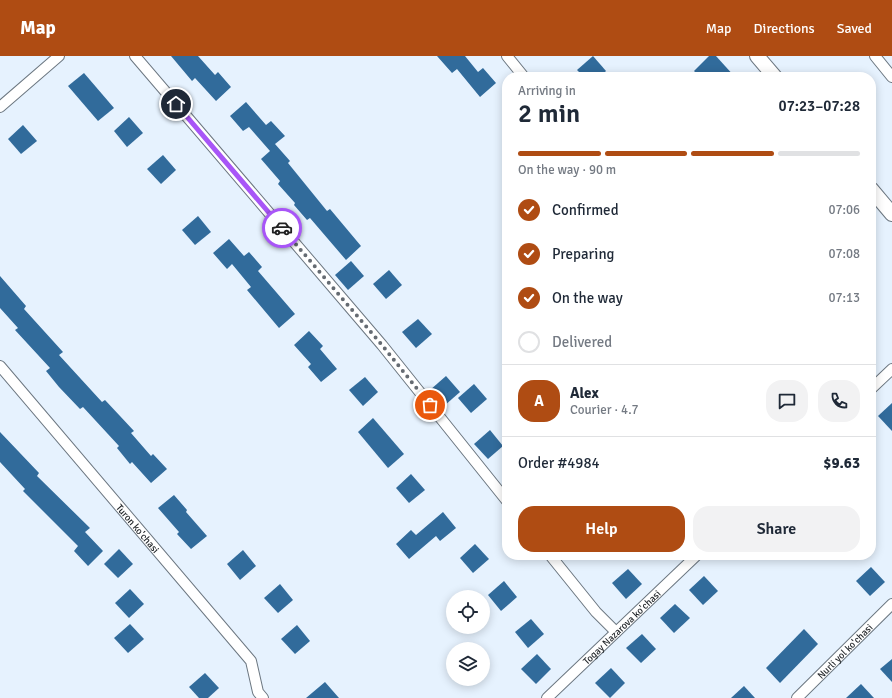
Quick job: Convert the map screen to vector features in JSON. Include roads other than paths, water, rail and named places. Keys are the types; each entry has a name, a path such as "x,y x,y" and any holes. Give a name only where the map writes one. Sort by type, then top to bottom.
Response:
{"main road":[{"path":"757,56 771,72"},
{"path":"876,195 892,214"}],"street":[{"path":"0,107 59,56"},
{"path":"134,56 382,345 502,495"},
{"path":"507,56 520,72"},
{"path":"875,56 892,77"},
{"name":"Turon ko'chasi","path":"0,366 251,661 258,696"},
{"path":"876,384 892,369"},
{"path":"554,560 596,612 616,632"},
{"name":"Togay Nazarova ko'chasi","path":"547,698 692,560"},
{"name":"Nurli yol ko'chasi","path":"797,698 892,604"}]}
